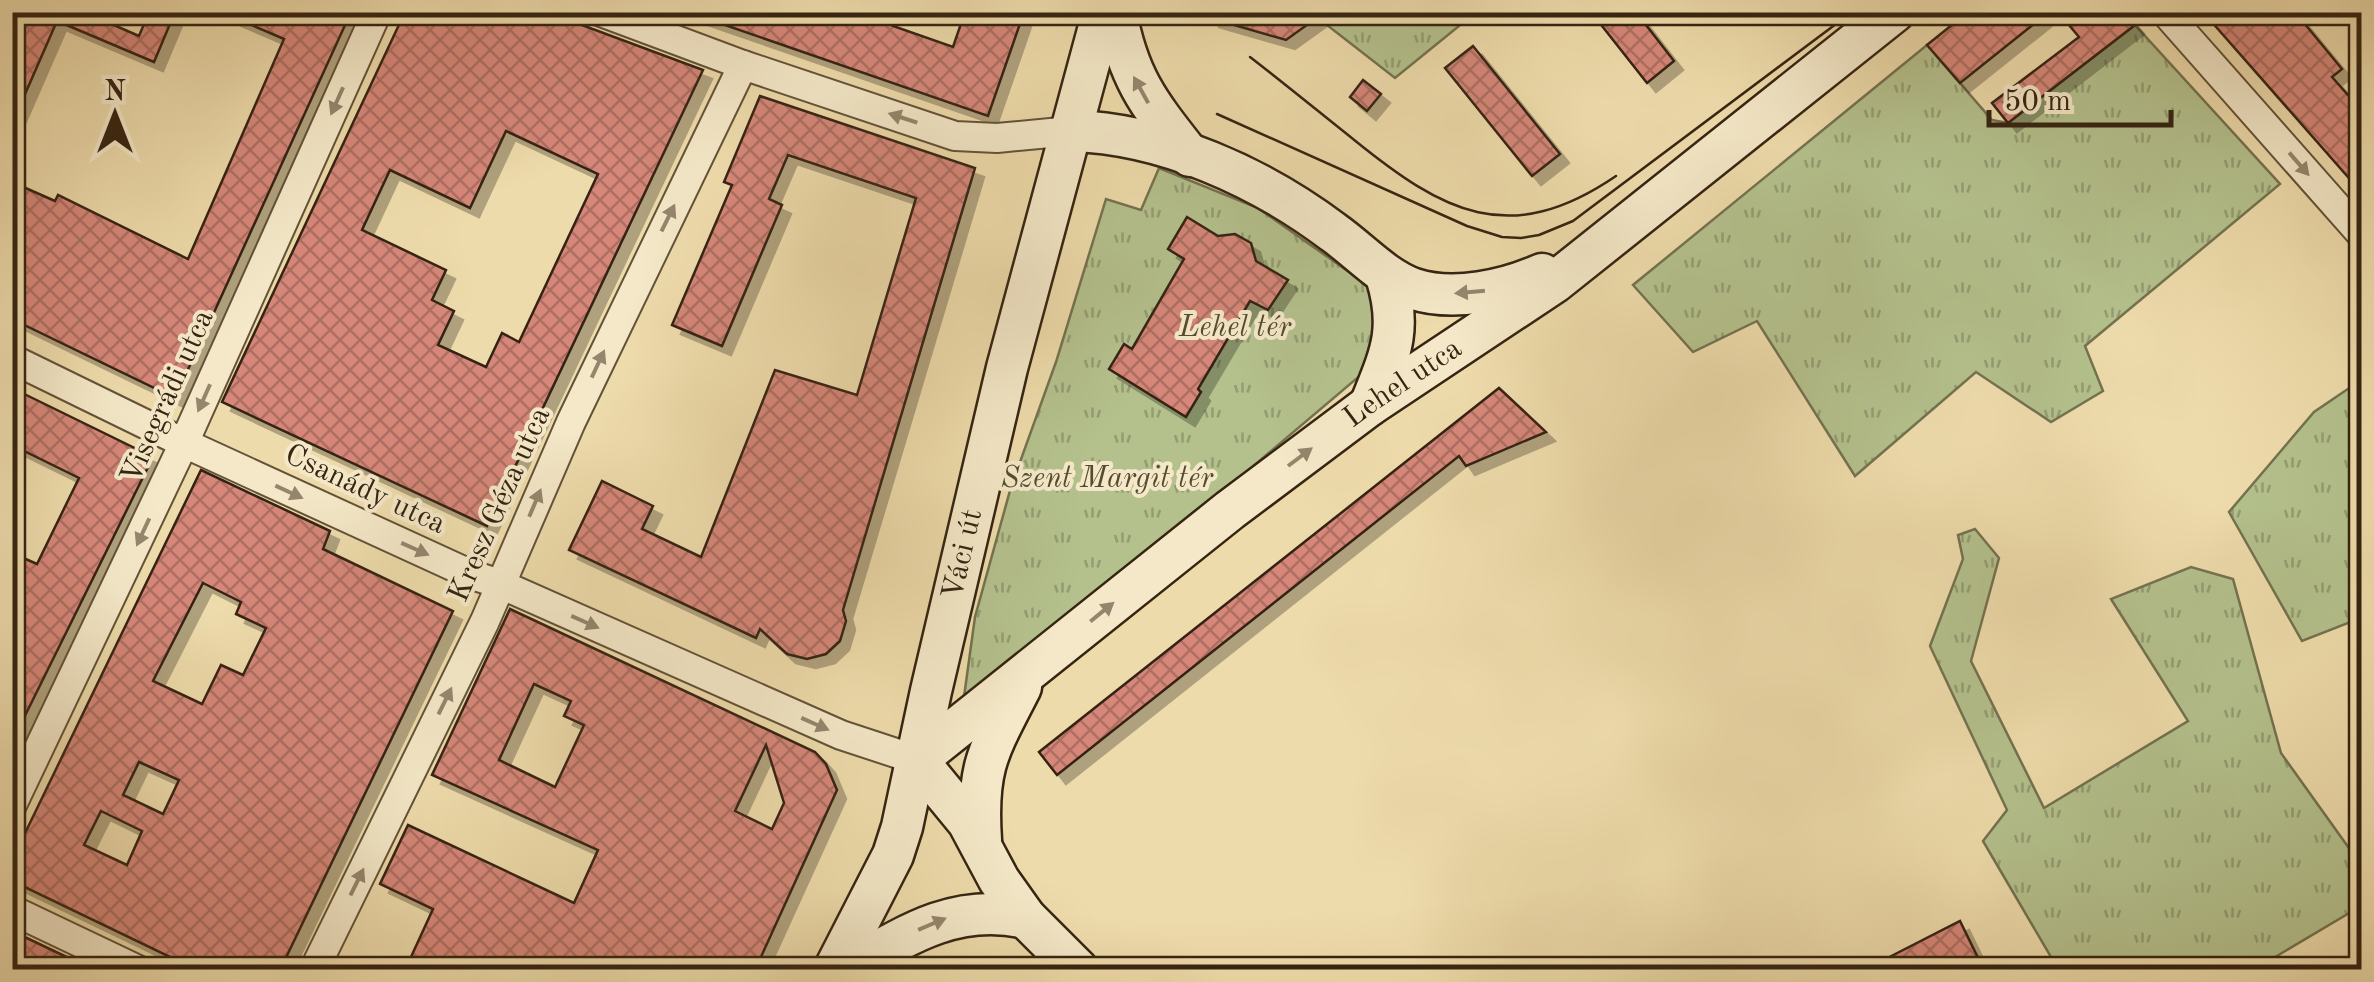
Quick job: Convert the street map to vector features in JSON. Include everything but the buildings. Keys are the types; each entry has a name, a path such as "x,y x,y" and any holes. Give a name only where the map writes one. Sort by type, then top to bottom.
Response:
{"main road":[{"name":"Váci út","path":"834,970 893,855 1003,387 1104,12"},
{"path":"1116,12 1122,47 1136,82 1190,156"},
{"name":"Lehel utca","path":"917,760 1230,510 1370,405 1595,252 1894,12"},
{"path":"1071,132 1124,136 1190,156 1256,185 1331,230 1386,276 1416,290 1477,291 1530,280 1595,252"},
{"path":"1370,405 1393,347 1396,326 1386,276"},
{"path":"982,846 978,796 982,770 1028,675"},
{"path":"917,760 954,802 1026,918 1078,970"},
{"path":"848,970 947,918 990,912 1026,918"}],"street":[{"name":"Visegrádi utca","path":"12,805 184,443 377,12"},
{"path":"601,12 743,65 955,136 997,138 1071,132"},
{"path":"2165,12 2362,235"},
{"name":"Kresz Géza utca","path":"314,970 743,65"},
{"name":"Csanády utca","path":"12,359 472,575 842,735 917,760"},
{"path":"12,910 138,970"}],"green space":[{"path":"1322,12 1475,13 1395,78 1318,18"},
{"path":"2135,25 2280,184 2085,346 2103,391 2051,422 1976,372 1855,476 1757,321 1693,352 1633,285 1927,45 1992,120 2008,123"},
{"path":"1159,168 1258,208 1376,291 1375,363 971,705 963,704 975,617 1011,487 1056,362 1106,199 1141,210"},
{"path":"2361,380 2361,618 2302,641 2229,512 2314,412"},
{"path":"1975,529 1999,558 1971,661 2044,808 2188,721 2111,599 2191,567 2233,579 2281,753 2361,865 2361,906 2255,969 2058,969 1983,841 2007,810 1930,646 1963,559 1958,535"}],"tram line":[{"path":"1217,114 1467,226 1502,237 1521,238 1573,221 1852,12"},
{"path":"1250,57 1386,165 1448,202 1478,212 1509,216 1542,211 1578,198 1616,176"}],"park label":[{"name":"Lehel tér","path":"1235,328"},
{"name":"Szent Margit tér","path":"1107,479"}]}
